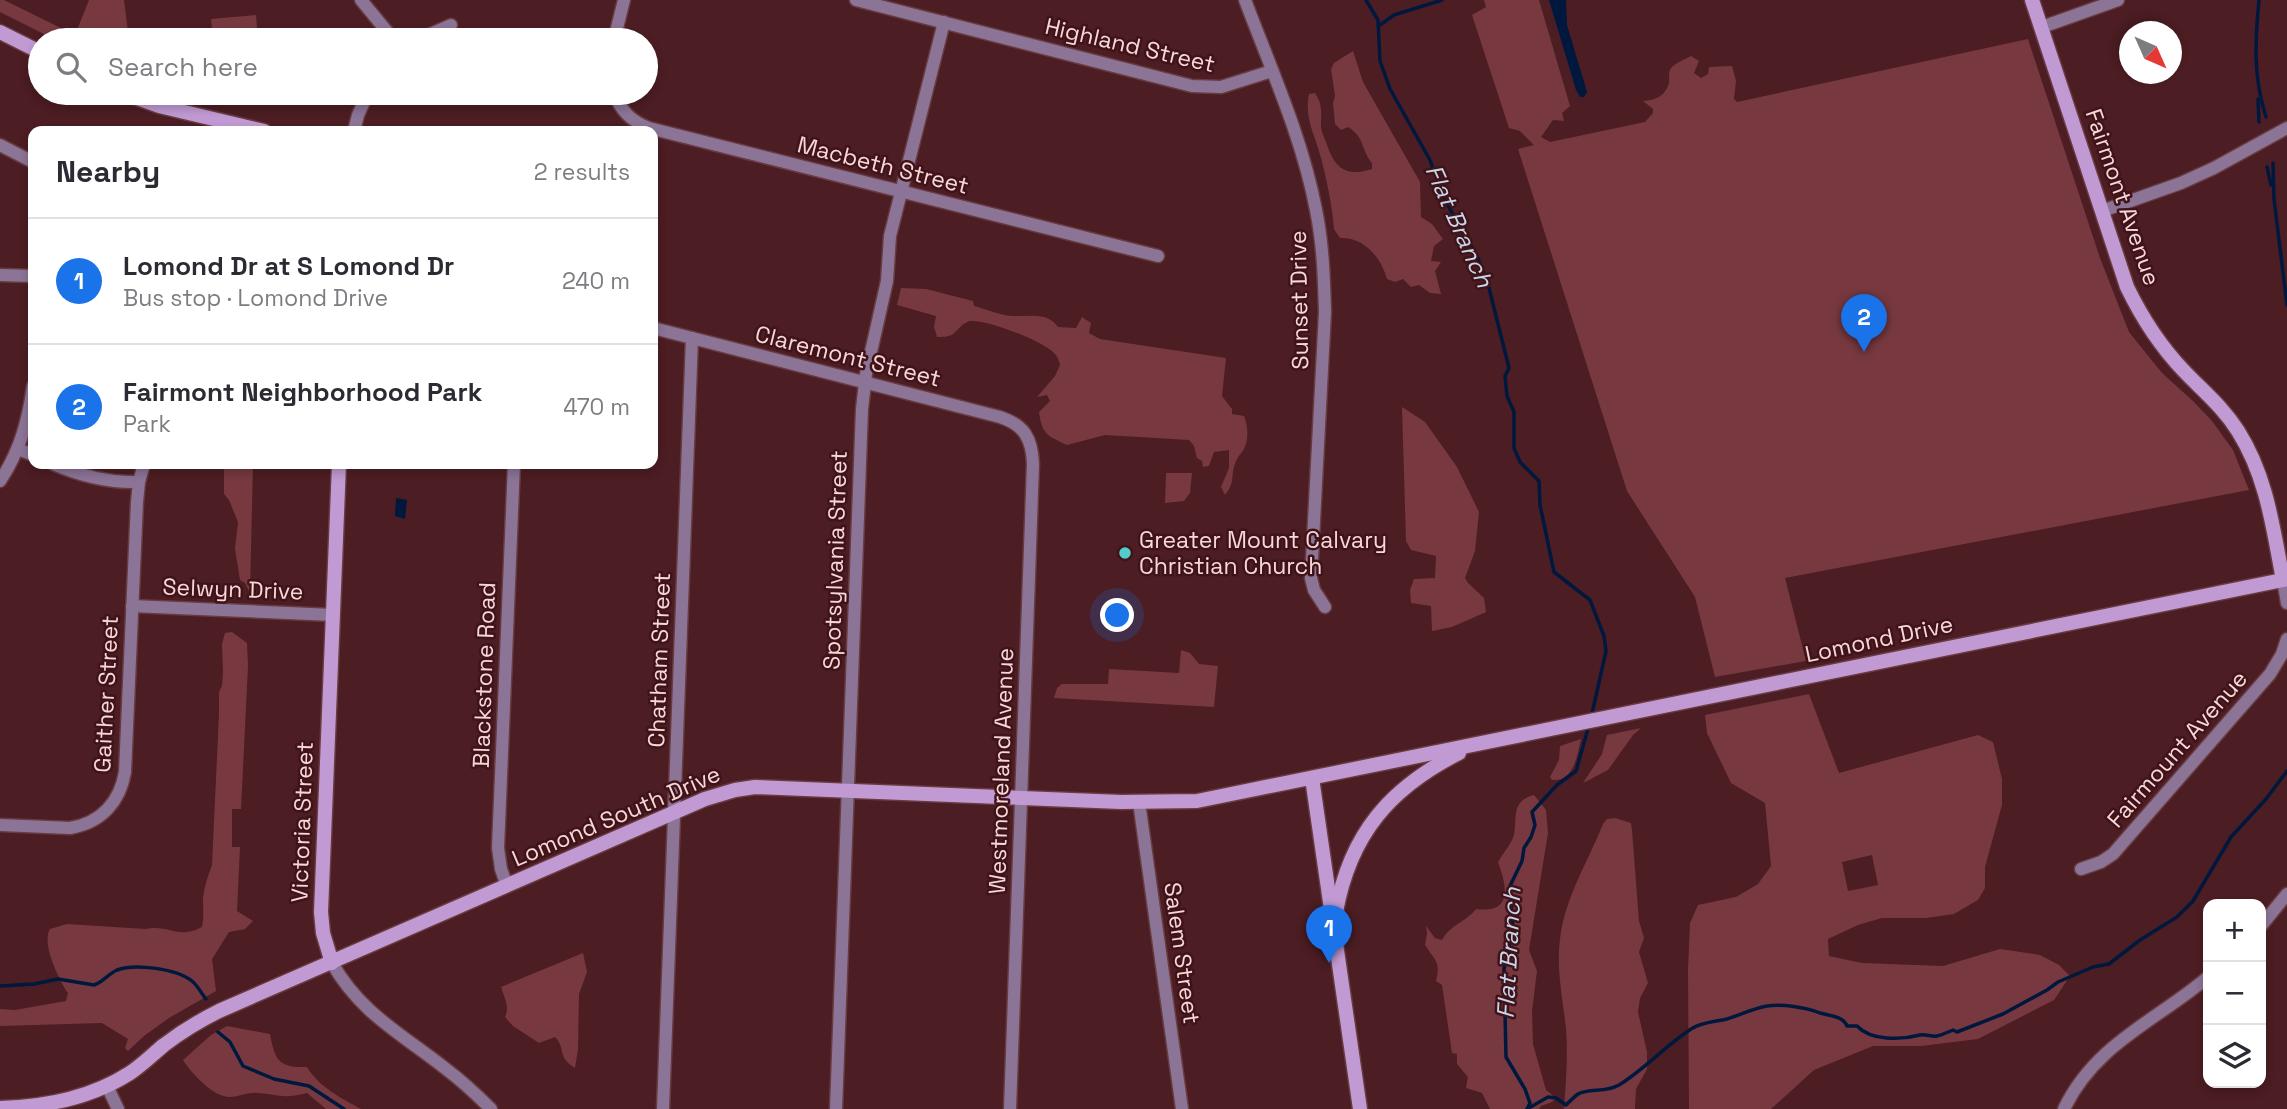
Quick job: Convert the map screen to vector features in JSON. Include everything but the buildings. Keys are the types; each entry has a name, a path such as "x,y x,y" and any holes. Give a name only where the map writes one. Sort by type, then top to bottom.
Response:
{"main road":[{"name":"Fairmont Avenue","path":"2032,0 2127,287 2151,331 2177,363 2221,407 2250,451 2267,498 2285,579"},
{"path":"0,32 28,46"},
{"path":"156,105 243,126"},
{"name":"Victoria Street","path":"332,962 323,933 321,912 339,469"},
{"name":"Lomond Drive","path":"1360,1109 1312,778 2285,579"},
{"name":"Lomond Drive","path":"1334,924 1342,886 1354,856 1382,809 1418,776 1480,744"},
{"name":"Lomond South Drive","path":"7,1108 67,1100 107,1086 139,1066 187,1028 213,1014 712,796 735,790 754,787 1139,802 1205,800 1312,778"}],"street":[{"path":"361,0 384,28"},
{"path":"617,28 624,0"},
{"name":"Highland Street","path":"856,0 1192,86 1221,88 1272,71"},
{"name":"Sunset Drive","path":"1245,0 1299,143 1320,231 1325,312 1311,578 1314,590 1325,607"},
{"path":"2042,27 2118,0"},
{"name":"Spotsylvania Street","path":"836,1109 862,409 865,382 887,281 890,236 944,22"},
{"path":"444,28 451,25"},
{"path":"355,126 363,105"},
{"name":"Macbeth Street","path":"620,105 629,117 645,126"},
{"path":"2102,211 2181,183 2287,128"},
{"name":"Macbeth Street","path":"658,130 1158,256"},
{"path":"0,145 28,159"},
{"path":"0,275 28,276"},
{"name":"Claremont Street","path":"658,329 1000,416 1015,422 1026,435"},
{"name":"Chatham Street","path":"663,1109 692,338"},
{"path":"0,481 18,449 28,416"},
{"name":"Westmoreland Avenue","path":"1010,1109 1033,464 1033,455 1026,435"},
{"path":"18,449 28,453"},
{"path":"67,469 109,481 139,482"},
{"name":"Gaither Street","path":"0,825 70,828 80,826 99,817 118,796 125,772 139,482 143,469"},
{"name":"Blackstone Road","path":"507,886 498,848 514,469"},
{"path":"2285,579 2287,603"},
{"name":"Selwyn Drive","path":"132,606 333,615"},
{"name":"Fairmount Avenue","path":"2081,869 2101,862 2113,854 2270,674 2287,639"},
{"name":"Salem Street","path":"1139,802 1182,1109"},
{"path":"2266,920 2287,894"},
{"name":"Victoria Street","path":"332,962 348,988 374,1016 445,1068 491,1109"},
{"path":"2064,1109 2077,1085 2102,1055 2203,981"},
{"path":"107,1086 118,1109"}],"shaded area":[{"path":"0,0 4,0 61,28 32,28 0,12"},
{"path":"89,0 124,0 128,28 78,28"},
{"path":"1484,0 1539,0 1570,106 1562,113 1564,121 1553,120 1541,137 1550,142 1645,122 1653,109 1643,101 1662,95 1669,83 1670,69 1691,56 1699,61 1694,73 1701,78 1708,74 1709,67 1732,66 1736,81 1734,99 1737,102 2028,39 2100,258 2129,332 2162,373 2212,421 2233,450 2249,490 1785,578 1806,661 1715,677 1695,597 1627,491 1518,149 1534,145 1520,131 1509,128 1472,15 1486,7"},
{"path":"256,15 257,28 212,28 211,19"},
{"path":"1353,51 1363,82 1420,182 1421,217 1432,224 1443,239 1434,246 1431,261 1441,262 1435,271 1441,294 1430,293 1419,285 1411,287 1403,279 1395,282 1387,279 1376,256 1370,250 1357,241 1340,238 1334,229 1327,184 1309,119 1308,103 1309,94 1315,93 1320,105 1322,132 1337,164 1355,172 1372,169 1372,163 1357,135 1348,127 1341,130 1335,124 1331,69 1334,63"},
{"path":"901,288 926,289 973,301 974,306 1002,314 1043,317 1058,327 1076,328 1082,317 1091,323 1089,333 1100,339 1226,358 1222,396 1232,409 1232,414 1244,416 1247,432 1246,445 1236,462 1232,483 1225,495 1221,487 1229,468 1229,450 1214,452 1209,466 1203,467 1189,440 1105,435 1067,445 1051,437 1042,426 1039,412 1050,401 1047,395 1037,397 1055,376 1060,365 1056,355 1029,338 978,321 967,322 951,335 937,337 934,327 936,316 897,305"},
{"path":"1402,407 1425,422 1457,467 1479,512 1475,551 1465,578 1484,598 1486,612 1452,627 1432,631 1431,606 1411,603 1410,590 1414,579 1435,578 1436,556 1411,550 1406,541"},
{"path":"224,469 253,469 250,593 245,583 240,580 235,549 238,522 224,494"},
{"path":"1166,473 1192,473 1190,493 1184,501 1165,503"},
{"path":"232,632 247,643 248,666 241,809 232,809 232,847 240,847 237,911 253,921 245,929 229,932 212,959 216,991 169,1018 128,1051 125,1048 128,1039 102,1023 0,1026 0,1009 15,1010 66,1001 68,993 49,952 50,929 67,924 161,928 186,932 202,927 204,894 212,865 219,692 223,672 222,644 225,633"},
{"path":"1181,650 1190,653 1199,664 1218,666 1214,707 1054,698 1057,688 1062,684 1108,684 1109,669 1179,673"},
{"path":"1809,694 1839,773 1978,735 1993,742 2002,779 2002,805 1985,867 1985,888 1978,900 1954,914 1926,918 1882,918 1858,925 1828,939 1829,956 1862,963 1943,966 2000,949 2040,955 2059,965 2070,976 2054,1000 1978,1039 1921,1046 1873,1046 1814,1070 1771,1109 1689,1109 1690,923 1698,905 1736,897 1758,884 1771,866 1765,803 1731,783 1707,733 1705,715","holes":["1872,855 1878,885 1848,891 1842,862"]},
{"path":"1641,728 1608,770 1583,783 1602,754 1607,735"},
{"path":"1581,739 1570,772 1559,780 1552,780 1550,777 1559,760 1560,746"},
{"path":"1534,795 1546,810 1548,833 1529,950 1537,971 1532,1011 1533,1044 1546,1090 1556,1098 1539,1109 1490,1109 1482,1093 1466,1088 1468,1077 1457,1064 1457,1054 1452,1053 1442,985 1436,981 1437,965 1425,945 1426,926 1435,938 1442,940 1476,909 1488,909 1502,903 1505,889 1498,862 1514,835 1517,808 1525,798"},
{"path":"1615,818 1631,823 1632,830 1639,921 1644,938 1639,952 1648,983 1640,998 1638,1012 1647,1052 1647,1069 1636,1089 1635,1109 1564,1109 1567,1039 1560,984 1560,939 1572,894 1603,824 1607,819"},
{"path":"583,953 587,972 579,994 575,1068 563,1056 555,1037 539,1043 513,1026 505,1017 507,1006 501,987"},
{"path":"227,1026 270,1034 279,1061 290,1066 307,1067 324,1086 361,1109 326,1109 307,1093 287,1096 254,1093 230,1097 210,1089 183,1060 211,1035"}],"water":[{"path":"1549,0 1566,0 1567,25 1587,92 1584,97 1580,97 1576,90"},
{"path":"396,498 407,500 405,519 395,516"}],"waterway":[{"name":"Flat Branch","path":"1366,0 1378,20 1380,61 1390,89 1430,160 1442,195 1478,258 1489,288 1509,368 1505,376 1507,396 1514,412 1514,448 1520,462 1539,481 1540,505 1554,572 1590,600 1604,636 1606,651 1591,718"},
{"path":"1380,25 1394,15 1442,0"},
{"path":"2259,0 2256,59 2266,117"},
{"path":"2258,99 2259,122"},
{"path":"2273,163 2274,199 2287,305"},
{"path":"2267,167 2271,185"},
{"name":"Flat Branch","path":"1527,1109 1530,1103 1525,1089 1506,1057 1504,969 1513,929 1510,886 1535,825 1532,812 1557,785 1576,771 1589,725"},
{"path":"1527,1109 1548,1097 1556,1098 1566,1105 1583,1092 1619,1085 1695,1027 1767,1006 1808,1009 1839,1018 1847,1026 1857,1026 1878,1037 1895,1038 1937,1036 1953,1030 1957,1032 2003,1014 2058,982 2093,967 2109,964 2140,940 2177,917 2193,901 2231,837 2266,799 2287,771"},
{"path":"0,986 58,979 94,985 117,970 145,967 166,970 185,977 194,983 206,999"},
{"path":"218,1032 230,1042 243,1066 274,1079 309,1086 344,1109"}],"place":[{"name":"Fairmont Neighborhood Park","path":"1864,352"},
{"name":"Greater Mount Calvary Christian Church","path":"1125,553"},
{"name":"Lomond Dr at S Lomond Dr","path":"1329,963"}]}
